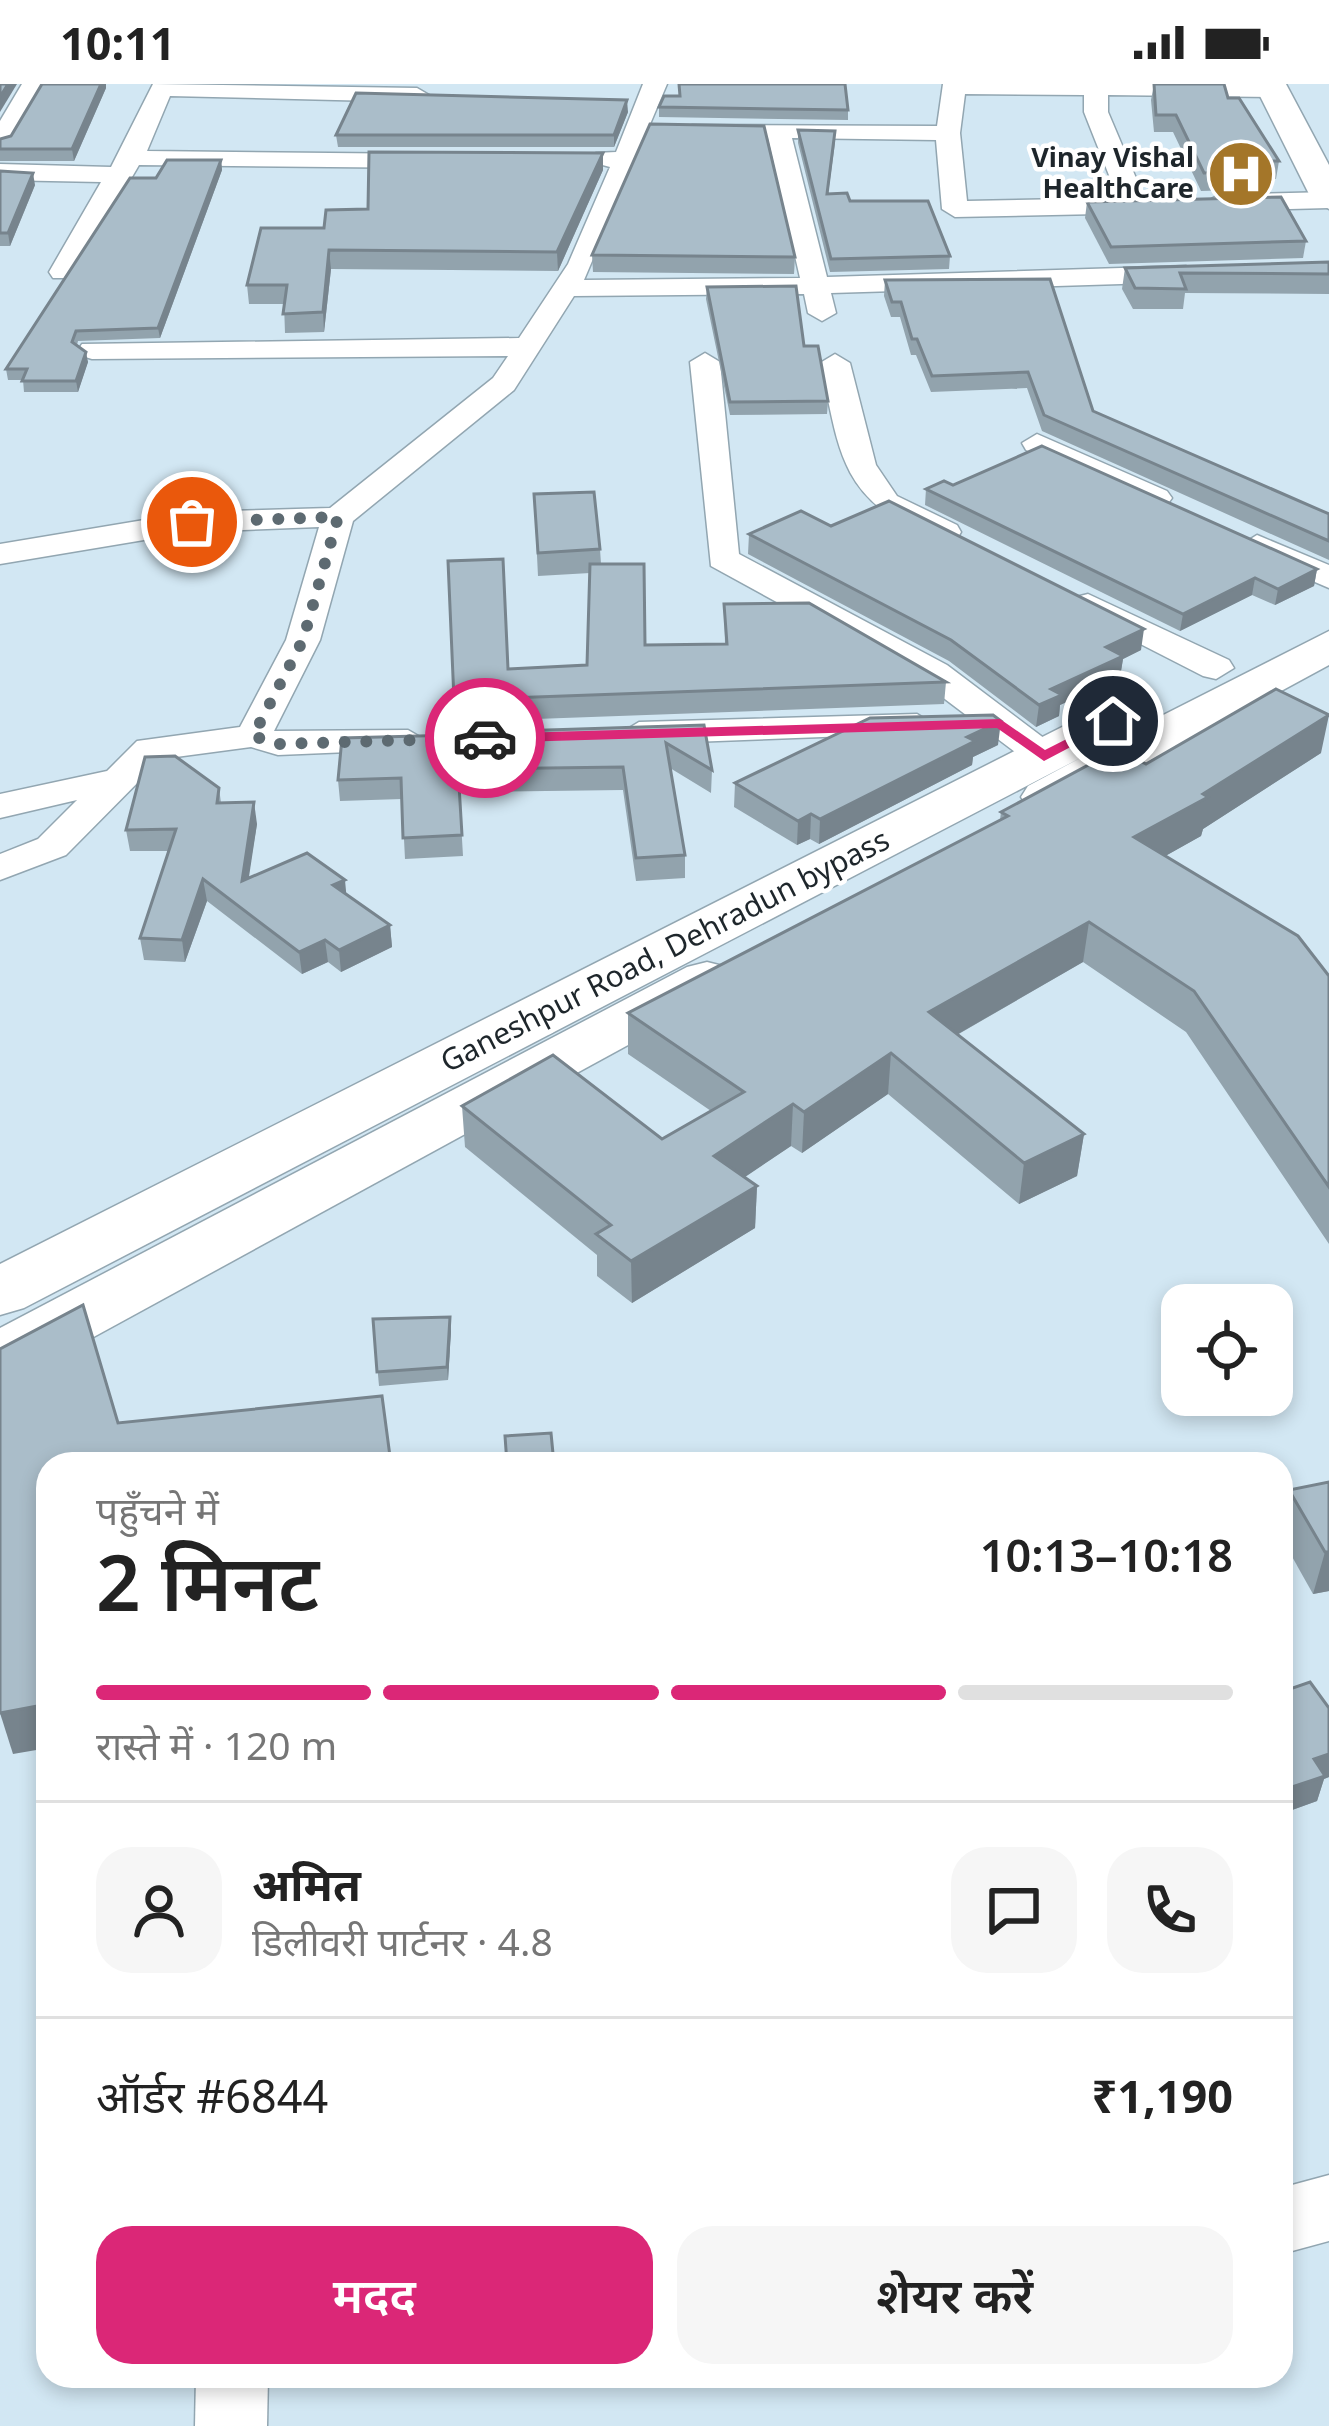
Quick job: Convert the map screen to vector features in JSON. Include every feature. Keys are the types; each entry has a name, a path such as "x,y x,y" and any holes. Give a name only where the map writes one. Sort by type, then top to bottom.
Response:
{"main road":[{"path":"1271,87 1329,199"},
{"name":"Ganeshpur Road, Dehradun bypass","path":"0,1292 1022,740 1216,668 1329,610"},
{"path":"0,1358 1329,645"}],"street":[{"path":"0,141 34,84"},
{"path":"1271,87 955,86 948,133 955,209 1329,199"},
{"path":"1096,86 1096,112 1134,205"},
{"path":"63,272 125,166 161,89 440,96"},
{"path":"643,95 662,129"},
{"path":"253,736 303,640 338,517 504,384 566,287 626,159 662,129 948,133"},
{"path":"778,131 824,318"},
{"path":"560,160 626,159"},
{"path":"0,172 449,161"},
{"path":"566,287 699,300 814,286 1212,273"},
{"path":"92,350 528,347"},
{"path":"705,362 723,559 934,673 1022,740"},
{"path":"835,363 860,465 886,502 968,544"},
{"path":"1037,442 1183,510"},
{"path":"0,554 192,522 338,517"},
{"path":"1225,530 1329,578"},
{"path":"1051,585 1216,668"},
{"path":"608,734 1022,740"},
{"path":"0,868 52,847 150,749 253,736 278,744 448,740"},
{"path":"0,806 120,779"},
{"path":"1293,2218 1329,2208"},
{"path":"231,2426 232,2388"}],"building":[{"path":"42,84 101,84 72,149 0,149 0,139 11,136"},
{"path":"679,84 845,84 848,110 659,107 664,96 680,96"},
{"path":"1154,84 1224,84 1228,98 1239,98 1279,161 1262,161 1268,171 1204,173 1176,115 1156,115"},
{"path":"356,93 627,100 614,135 336,135"},
{"path":"650,124 764,126 795,257 592,255"},
{"path":"798,130 835,131 827,194 847,193 850,201 928,201 950,256 831,259"},
{"path":"369,152 603,153 557,252 329,250 323,312 283,314 287,285 247,285 261,228 324,228 326,210 368,209"},
{"path":"167,160 221,160 158,328 76,331 72,342 86,352 76,381 22,381 27,369 6,369 130,178 156,178"},
{"path":"0,171 33,173 8,233 0,233"},
{"path":"1281,197 1306,241 1111,247 1087,202"},
{"path":"1329,262 1329,274 1180,273 1186,289 1135,288 1125,268"},
{"path":"1050,279 1093,411 1329,514 1329,541 1044,415 1028,372 932,376 917,339 912,339 901,302 892,302 885,280"},
{"path":"796,286 804,346 818,346 828,401 730,402 707,287"},
{"path":"1042,446 1317,569 1278,589 1255,578 1183,614 926,489 944,481 953,485"},
{"path":"594,492 600,549 538,553 534,494"},
{"path":"889,501 1144,629 1106,647 1123,656 1051,689 1062,695 1039,705 951,640 749,534 801,511 831,526"},
{"path":"503,559 508,669 587,665 590,564 644,564 645,645 727,644 724,604 809,603 946,682 454,700 448,561"},
{"path":"1276,689 1329,715 1203,794 1208,797 1134,837 1298,936 1329,976 1329,1187 1194,991 1089,922 929,1012 1084,1134 1024,1163 891,1053 804,1112 793,1104 714,1156 757,1186 631,1261 596,1234 611,1225 462,1106 553,1055 662,1139 744,1092 628,1013 1008,816 1001,812 1118,749 1146,764"},
{"path":"993,715 1001,721 967,737 975,741 820,819 811,814 798,821 735,783 870,718"},
{"path":"704,725 712,770 666,743 685,855 636,858 623,767 460,769 457,733"},
{"path":"456,735 462,835 403,838 401,778 338,780 342,738"},
{"path":"175,756 219,788 217,803 254,802 242,881 307,853 345,880 333,885 390,925 339,950 325,940 299,952 203,879 182,940 140,938 176,829 126,830 145,757"},
{"path":"83,1305 118,1423 382,1396 389,1452 36,1452 36,1706 0,1713 0,1349"},
{"path":"450,1317 447,1367 377,1372 373,1319"},
{"path":"551,1433 553,1452 506,1452 505,1436"},
{"path":"1329,1482 1329,1552 1293,1497 1293,1489"},
{"path":"1310,1682 1329,1708 1329,1754 1314,1759 1325,1776 1293,1787 1293,1688"}],"way so far":[{"path":"192,522 338,517 303,640 253,736 278,744 485,738"}],"place":[{"name":"Vinay Vishal HealthCare","path":"1241,174"}],"route":[{"path":"485,738 1000,723 1044,756 1113,721"}]}
